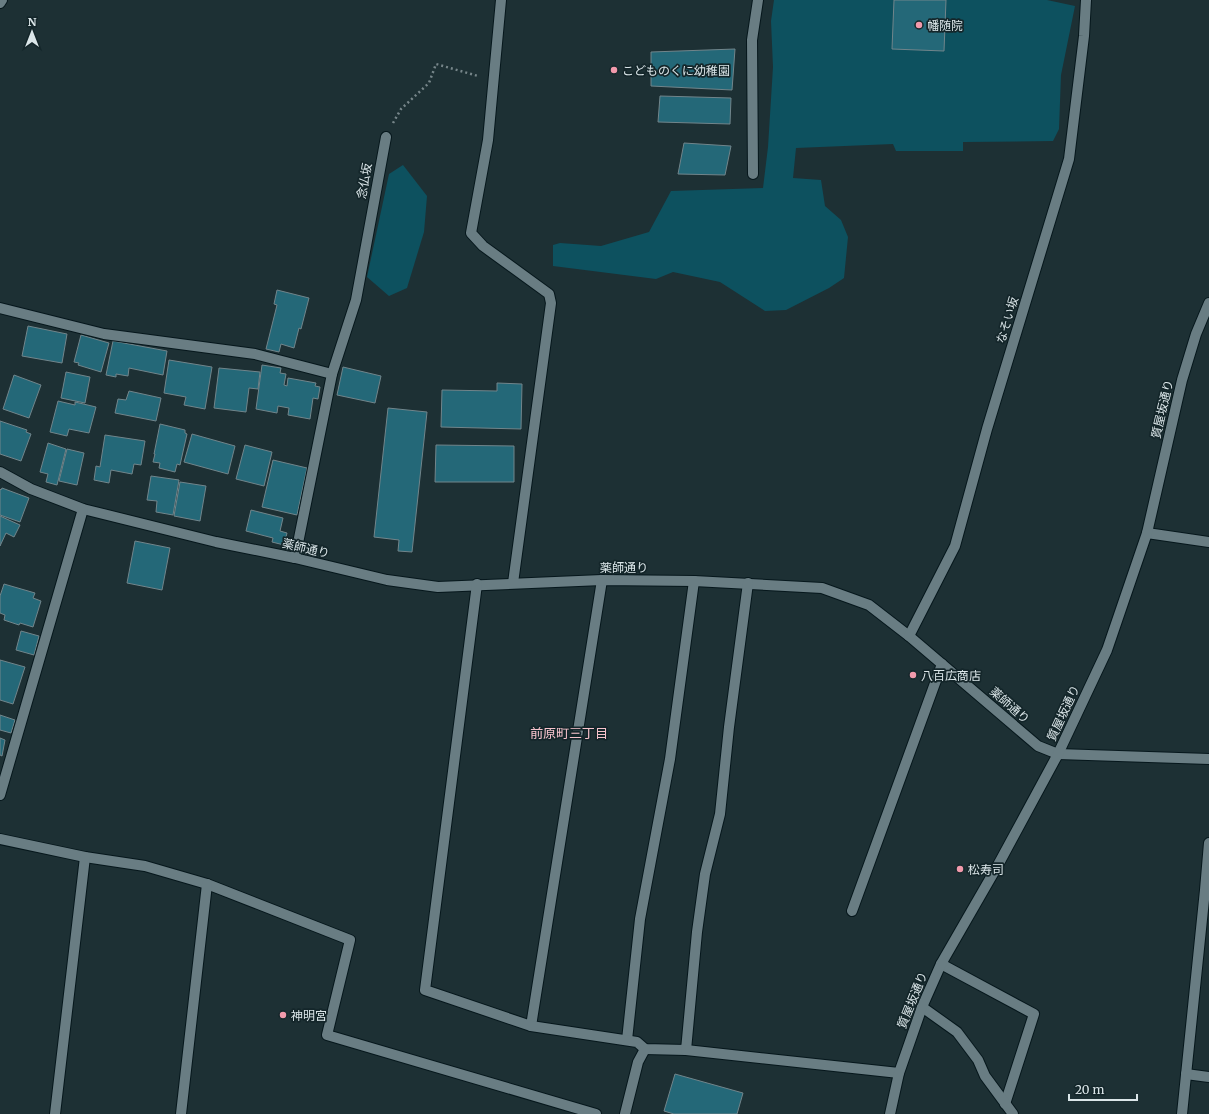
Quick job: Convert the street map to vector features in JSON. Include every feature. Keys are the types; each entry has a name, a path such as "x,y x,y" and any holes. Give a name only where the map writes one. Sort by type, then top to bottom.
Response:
{"street":[{"path":"501,0 488,140 471,233 483,246 549,294 551,303 513,583"},
{"path":"753,174 752,40 758,0"},
{"name":"なそい坂","path":"909,636 955,546 987,429 1069,159 1084,36 1086,0"},
{"name":"念仏坂","path":"295,558 332,374 356,300 386,137"},
{"name":"質屋坂通り","path":"890,1114 899,1073 922,1007 941,964 998,865 1058,754 1107,650 1147,533 1182,380 1196,334 1209,303"},
{"path":"0,308 104,334 255,354 332,374"},
{"name":"薬師通り","path":"0,472 31,489 83,509 216,542 295,558 387,580 438,587 477,584 602,580 694,581 822,588 869,605 909,636 1038,746 1058,754 1209,759"},
{"path":"0,795 83,509"},
{"path":"1147,533 1209,542"},
{"path":"531,1026 602,580"},
{"path":"626,1040 640,919 670,759 694,581"},
{"path":"686,1050 697,932 705,874 720,814 729,727 748,583"},
{"path":"477,584 425,990 531,1026 637,1042 645,1049 686,1050 899,1073"},
{"path":"852,911 942,664"},
{"path":"0,839 85,857 144,866 207,884 350,940 327,1034 596,1114"},
{"path":"1182,1114 1207,890 1209,843"},
{"path":"55,1114 85,857"},
{"path":"181,1114 207,884"},
{"path":"941,964 1034,1014 1005,1104"},
{"path":"922,1007 957,1032 978,1060 985,1076 1013,1114"},
{"path":"625,1114 638,1062 645,1049"},
{"path":"1186,1074 1209,1077"}],"path":[{"path":"386,137 401,109 429,83 436,64 494,80"}],"shaded area":[{"path":"774,0 1047,0 1075,6 1061,75 1059,129 1053,141 963,142 963,151 896,151 893,144 796,148 793,178 821,180 825,206 841,220 848,237 844,278 829,288 786,310 765,311 720,282 673,272 656,279 553,266 553,245 560,243 601,246 649,232 671,191 763,188 768,147 773,67 771,21"},
{"path":"403,165 427,196 424,232 407,288 389,296 367,277 389,174"}],"building":[{"name":"幡随院","path":"894,0 946,0 944,51 892,49"},
{"path":"735,49 732,90 651,86 651,52"},
{"path":"660,96 731,98 730,124 658,122"},
{"path":"684,143 731,146 725,175 678,174"},
{"path":"277,290 309,298 301,329 299,328 294,348 281,344 279,352 266,349 277,305 274,304"},
{"path":"28,326 67,334 62,363 22,356"},
{"path":"81,335 109,343 101,372 78,365 79,363 74,362"},
{"path":"113,341 167,351 163,375 129,368 128,376 116,374 116,377 106,375"},
{"path":"169,360 212,367 205,409 184,405 186,397 164,393"},
{"path":"262,365 281,368 280,373 286,374 284,385 287,386 288,378 316,383 315,386 320,387 318,399 313,398 310,419 288,415 289,408 278,406 277,413 256,409"},
{"path":"343,367 381,376 375,403 337,395"},
{"path":"219,368 260,372 258,389 249,388 246,412 214,408"},
{"path":"66,372 90,377 85,403 61,398"},
{"path":"14,375 41,385 29,418 3,409"},
{"path":"497,383 522,384 521,429 441,427 442,390 497,391"},
{"path":"129,391 161,398 156,421 115,413 118,399 126,400"},
{"path":"58,401 75,405 75,402 96,407 89,433 69,429 67,436 50,432"},
{"path":"388,408 427,412 412,552 398,551 399,540 374,537"},
{"path":"0,421 27,430 26,432 31,434 21,461 0,454"},
{"path":"160,424 185,430 185,433 187,434 180,465 177,464 175,472 159,468 160,463 153,462"},
{"path":"192,434 235,446 228,474 184,462"},
{"path":"105,435 145,441 141,465 134,464 132,474 111,470 109,483 94,480 96,466 100,467"},
{"path":"48,443 66,449 57,485 46,482 48,474 40,472"},
{"path":"245,445 272,452 264,486 236,479"},
{"path":"436,445 514,446 514,482 435,482"},
{"path":"67,449 84,453 77,485 59,481"},
{"path":"273,460 307,468 297,515 262,507"},
{"path":"151,476 179,480 173,515 156,512 157,501 147,500"},
{"path":"180,482 206,486 200,521 174,516"},
{"path":"2,488 29,498 20,522 0,515 0,489 1,490"},
{"path":"251,510 283,518 280,531 287,533 284,545 272,542 273,538 246,531"},
{"path":"0,516 20,525 14,537 6,533 0,546"},
{"path":"135,541 170,548 162,590 127,583"},
{"path":"4,584 35,593 33,598 41,601 33,627 20,623 19,625 4,620 5,615 0,613 0,596"},
{"path":"21,631 39,636 34,655 16,650"},
{"path":"0,660 25,667 13,704 0,700"},
{"path":"0,715 15,720 11,733 0,730"},
{"path":"0,738 5,740 2,756 0,755"},
{"path":"675,1074 743,1093 737,1114 674,1114 664,1111"}],"place":[{"name":"幡随院","path":"919,25"},
{"name":"こどものくに幼稚園","path":"614,70"},
{"name":"八百広商店","path":"913,675"},
{"name":"松寿司","path":"960,869"},
{"name":"神明宮","path":"283,1015"}],"district":[{"name":"前原町三丁目","path":"569,733"}]}
